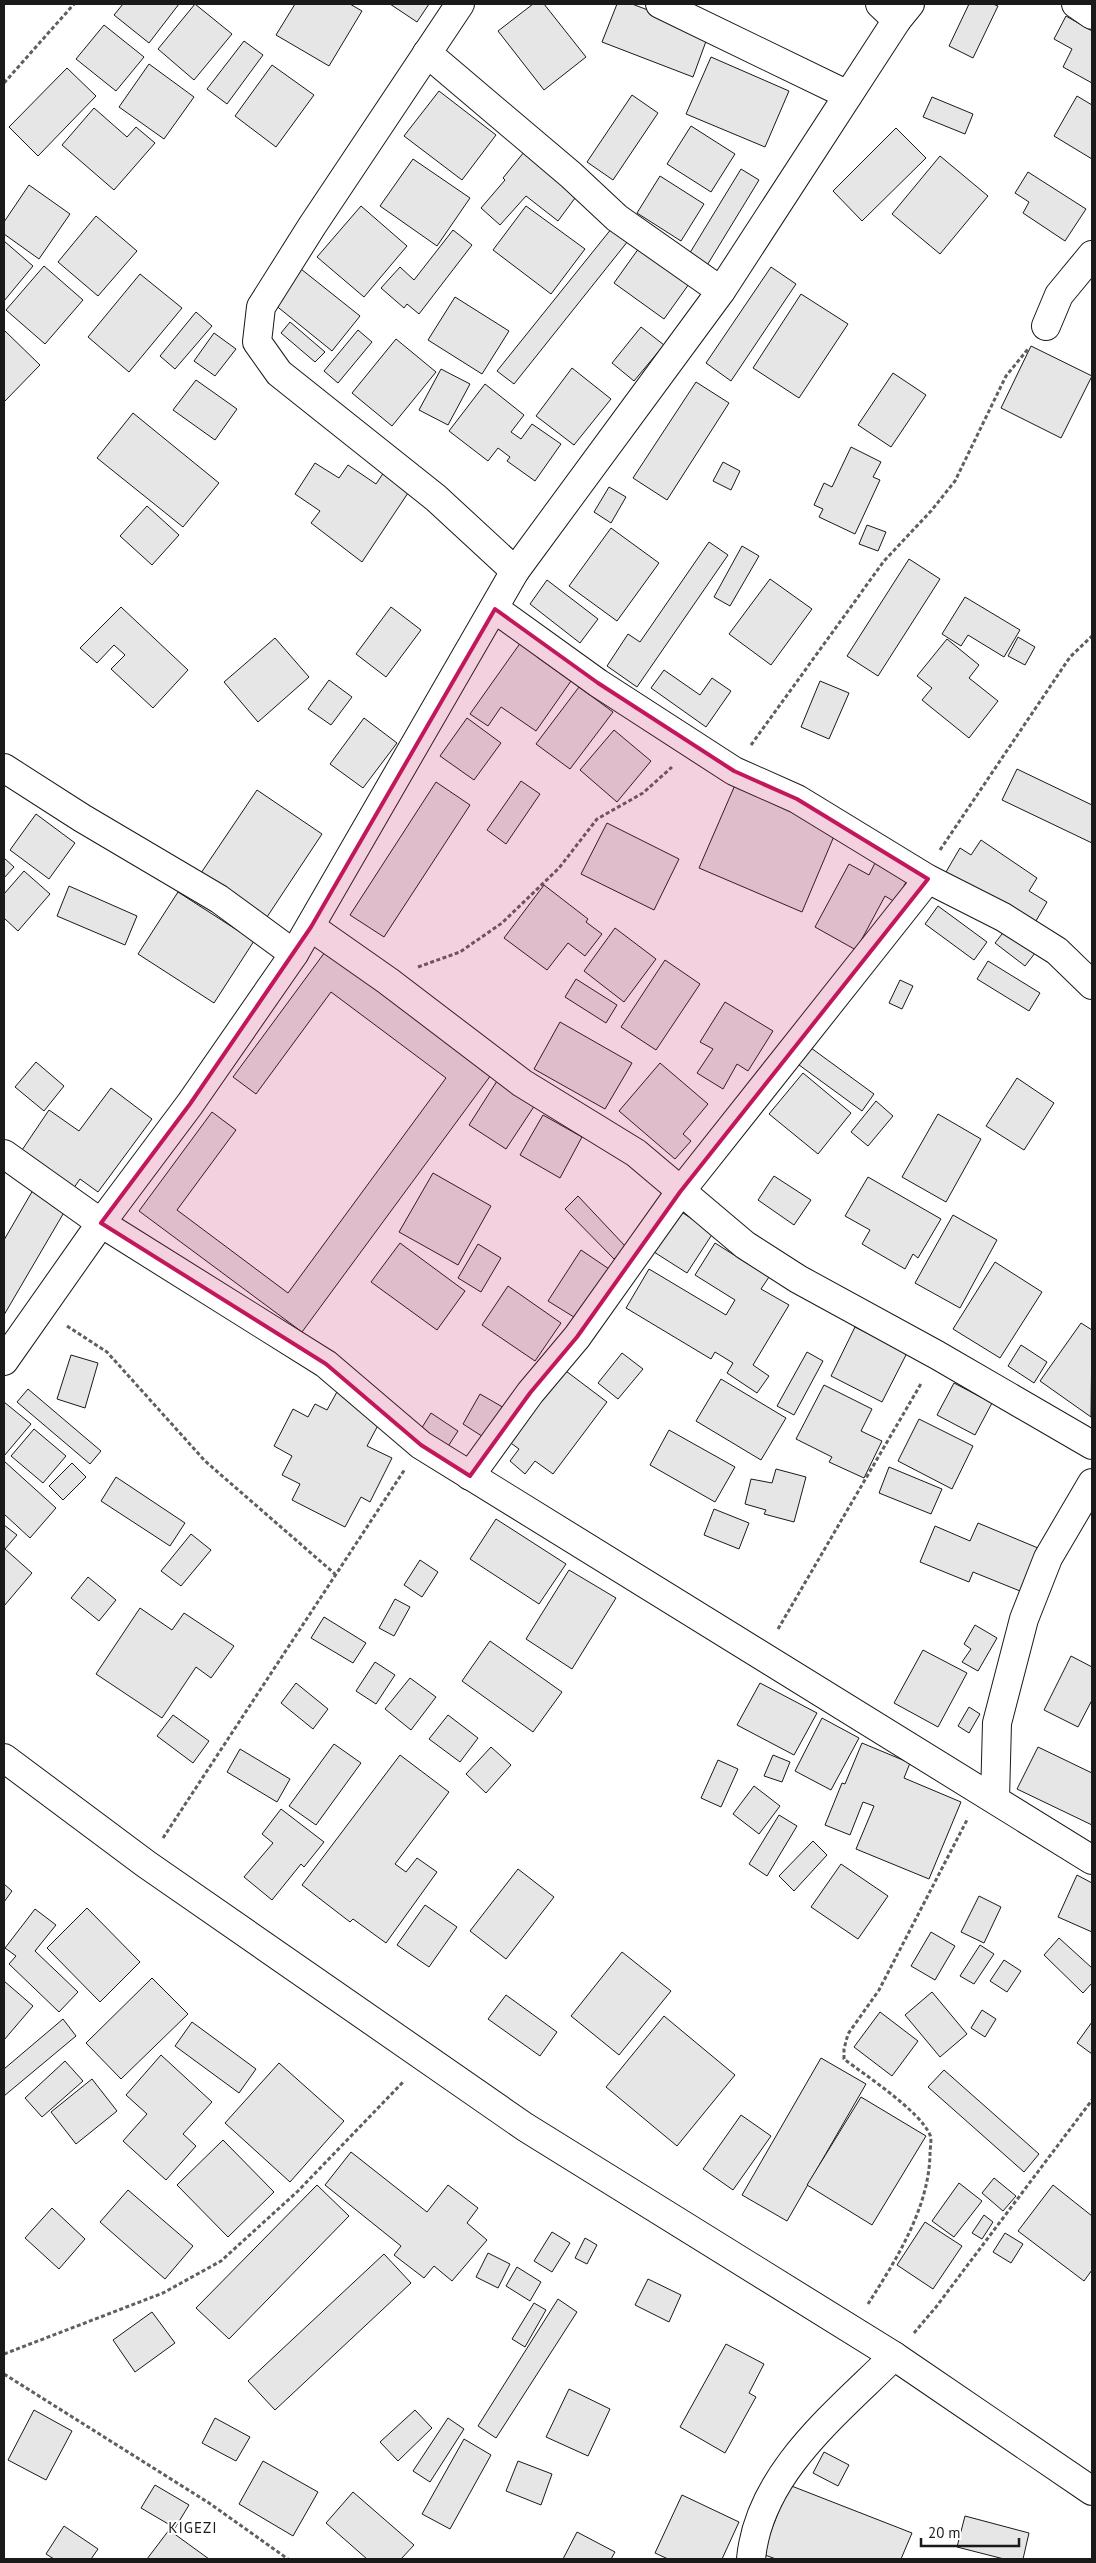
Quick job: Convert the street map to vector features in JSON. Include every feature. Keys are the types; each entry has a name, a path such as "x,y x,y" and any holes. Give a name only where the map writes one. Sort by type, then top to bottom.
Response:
{"street":[{"path":"460,4 312,226 261,307 257,342 280,373 436,498 515,572"},
{"path":"660,4 848,95"},
{"path":"1076,4 1092,15"},
{"path":"4,1361 101,1223 190,1104 294,954 515,572 721,291 848,95 896,9"},
{"path":"427,53 572,175 617,218 721,291"},
{"path":"1046,326 1059,295 1092,255"},
{"path":"495,609 598,683 734,771 797,799 926,877 1003,917 1057,951 1092,985"},
{"path":"4,768 82,818 219,899 294,954"},
{"path":"470,1476 530,1393 577,1337 680,1192 926,877"},
{"path":"311,927 388,981 522,1083 636,1153 745,1245 798,1279 1092,1445"},
{"path":"4,1154 101,1223 326,1364 421,1445 1092,1860"},
{"path":"988,1794 997,1723 1024,1619 1048,1558 1092,1483"},
{"path":"4,1758 146,1864 427,2057 525,2127 894,2356 1092,2491"},
{"path":"751,2559 753,2540 768,2501 797,2453 894,2356"}],"path":[{"path":"4,83 74,4"},
{"path":"734,771 884,560 931,511 955,481 1006,376 1046,326"},
{"path":"926,877 1065,664 1092,636"},
{"path":"388,981 429,962 460,952 502,923 560,868 597,819 643,793 670,770 692,744"},
{"path":"40,1308 107,1352 205,1461 335,1574"},
{"path":"762,1657 937,1356"},
{"path":"146,1864 421,1445"},
{"path":"852,2330 890,2269 921,2204 930,2162 930,2135 914,2114 844,2059 844,2049 848,2034 879,1990 988,1794"},
{"path":"4,2354 163,2293 221,2261 298,2191 427,2057"},
{"path":"894,2356 936,2307 1092,2100"},
{"path":"4,2374 208,2503 288,2559"}],"highlighted area":[{"path":"495,609 598,683 734,771 797,799 928,879 680,1192 577,1337 530,1393 470,1476 421,1445 326,1364 101,1223 190,1104 311,927"}],"building":[{"path":"123,4 179,4 149,43 114,15"},
{"path":"195,4 232,34 194,80 158,49"},
{"path":"295,4 350,4 362,11 329,66 276,35"},
{"path":"390,4 429,4 417,22"},
{"path":"533,4 544,4 586,57 544,90 498,31"},
{"path":"617,4 632,4 709,33 693,77 602,42"},
{"path":"969,4 993,4 998,6 973,58 949,46"},
{"path":"1066,16 1092,31 1092,83 1063,67 1072,49 1054,39"},
{"path":"104,25 144,57 116,91 76,59"},
{"path":"244,41 263,55 227,104 207,89"},
{"path":"711,57 789,91 765,147 686,114"},
{"path":"149,64 194,97 164,139 119,107"},
{"path":"272,65 314,95 276,147 235,116"},
{"path":"67,68 96,96 38,156 9,127"},
{"path":"439,91 496,135 462,180 404,136"},
{"path":"632,95 658,113 613,180 587,162"},
{"path":"1077,96 1092,105 1092,159 1054,136"},
{"path":"932,97 973,114 965,134 923,117"},
{"path":"94,108 127,137 136,127 155,143 114,190 62,145"},
{"path":"691,126 735,154 711,192 667,164"},
{"path":"896,128 926,158 862,221 833,191"},
{"path":"524,152 578,194 558,221 526,196 500,225 481,208 505,180 503,178"},
{"path":"940,156 988,196 940,254 892,214"},
{"path":"413,159 470,198 437,246 380,206"},
{"path":"741,169 759,180 706,267 688,256"},
{"path":"1028,172 1086,209 1065,241 1023,213 1029,202 1015,193"},
{"path":"660,176 704,204 681,241 637,213"},
{"path":"29,185 70,214 39,259 4,234 4,222"},
{"path":"361,206 407,246 364,297 317,257"},
{"path":"526,206 585,249 551,294 493,250"},
{"path":"96,216 137,251 98,296 58,262"},
{"path":"616,223 632,236 514,384 497,371"},
{"path":"453,230 472,245 419,314 407,304 404,308 381,288 400,267 414,280"},
{"path":"4,241 33,266 4,301"},
{"path":"639,248 689,284 664,319 614,283"},
{"path":"44,266 83,300 45,344 6,310"},
{"path":"771,267 796,284 731,381 706,363"},
{"path":"301,269 360,316 332,351 274,304"},
{"path":"140,274 182,308 129,372 88,337"},
{"path":"801,294 848,324 799,398 753,368"},
{"path":"455,297 509,331 482,374 428,340"},
{"path":"196,312 212,326 175,369 160,356"},
{"path":"290,322 325,352 315,362 281,333"},
{"path":"641,327 664,345 634,381 612,363"},
{"path":"4,330 40,365 4,402"},
{"path":"358,330 372,342 338,383 324,371"},
{"path":"214,333 236,349 215,376 194,361"},
{"path":"396,339 436,372 392,426 352,393"},
{"path":"1031,346 1092,376 1061,438 1001,408"},
{"path":"572,368 611,399 574,445 536,416"},
{"path":"441,369 470,384 448,425 419,410"},
{"path":"893,373 926,395 891,447 858,425"},
{"path":"196,380 237,409 215,440 173,410"},
{"path":"696,382 729,403 667,500 633,478"},
{"path":"485,384 524,415 511,432 521,439 532,424 561,444 535,481 507,461 510,457 498,448 488,461 449,431"},
{"path":"133,413 219,483 183,527 97,458"},
{"path":"851,447 881,462 873,477 880,480 855,534 819,517 823,509 814,505 824,483 832,487"},
{"path":"723,462 740,471 731,490 713,481"},
{"path":"315,463 339,478 348,465 376,484 384,472 410,490 362,562 311,523 320,511 295,494"},
{"path":"609,487 626,497 611,523 594,512"},
{"path":"147,506 179,535 152,565 120,536"},
{"path":"867,525 886,532 878,551 859,544"},
{"path":"611,528 659,563 617,621 569,586"},
{"path":"709,542 728,555 637,687 607,666 628,634 640,642"},
{"path":"742,546 759,556 730,606 714,597"},
{"path":"909,559 940,579 878,676 847,656"},
{"path":"770,579 812,609 771,665 729,634"},
{"path":"547,580 598,619 580,643 530,604"},
{"path":"965,597 1020,630 1004,657 968,635 961,646 942,634"},
{"path":"121,607 188,670 153,708 111,669 125,655 114,645 97,663 80,648"},
{"path":"391,607 421,630 386,677 356,654"},
{"path":"1018,637 1035,647 1025,665 1008,656"},
{"path":"275,638 309,677 258,722 224,682"},
{"path":"947,639 979,665 969,678 998,701 969,738 922,700 932,688 917,676"},
{"path":"521,642 539,655 537,657 571,681 536,731 501,707 488,726 470,714"},
{"path":"664,670 700,695 712,678 731,691 706,727 651,688"},
{"path":"329,680 352,697 331,725 308,709"},
{"path":"820,681 849,693 829,739 801,727"},
{"path":"579,687 613,712 570,769 536,744"},
{"path":"364,718 397,743 363,788 330,764"},
{"path":"467,718 501,743 474,780 440,756"},
{"path":"614,730 651,761 617,802 580,770"},
{"path":"1017,769 1092,805 1092,843 1002,800"},
{"path":"521,781 540,794 506,844 487,830"},
{"path":"436,782 470,805 384,937 350,915"},
{"path":"735,785 837,829 802,912 699,868"},
{"path":"257,790 322,834 267,917 201,873"},
{"path":"36,814 75,843 49,879 10,850"},
{"path":"607,823 679,859 654,910 581,874"},
{"path":"981,840 1037,878 1029,891 1047,902 1033,926 946,872 960,848 971,855"},
{"path":"878,857 910,875 895,902 885,896 856,950 815,927 849,864 869,875"},
{"path":"4,858 14,867 4,878"},
{"path":"24,871 50,894 18,931 4,918 4,894"},
{"path":"544,885 588,919 586,922 602,934 585,956 568,943 547,970 504,938"},
{"path":"69,886 137,916 125,945 57,916"},
{"path":"178,892 254,941 214,1003 138,954"},
{"path":"938,906 987,942 974,960 925,924"},
{"path":"1009,925 1039,948 1025,966 995,943"},
{"path":"615,928 656,959 624,1002 584,971"},
{"path":"325,952 491,1075 302,1332 139,1211 212,1112 236,1130 177,1210 288,1293 446,1078 331,992 256,1094 233,1077"},
{"path":"665,960 700,984 656,1050 621,1027"},
{"path":"988,961 1040,993 1029,1011 977,979"},
{"path":"576,979 617,1005 606,1023 565,997"},
{"path":"900,980 913,986 902,1009 889,1003"},
{"path":"725,1002 773,1031 748,1071 737,1064 723,1089 697,1073 713,1049 700,1042"},
{"path":"560,1022 632,1063 605,1109 534,1069"},
{"path":"807,1045 874,1094 862,1111 795,1062"},
{"path":"36,1062 64,1086 44,1111 15,1087"},
{"path":"660,1063 708,1104 683,1134 691,1141 675,1159 619,1111"},
{"path":"803,1073 851,1113 818,1154 769,1114"},
{"path":"1017,1078 1054,1103 1024,1150 986,1126"},
{"path":"497,1081 535,1105 506,1149 469,1125"},
{"path":"111,1088 152,1119 98,1192 80,1179 71,1192 18,1156 49,1110 79,1131"},
{"path":"876,1101 893,1116 868,1146 851,1132"},
{"path":"938,1114 981,1139 946,1202 902,1177"},
{"path":"543,1115 582,1137 560,1178 520,1155"},
{"path":"433,1173 491,1206 458,1265 399,1232"},
{"path":"774,1176 811,1200 794,1225 758,1200"},
{"path":"868,1177 941,1219 918,1258 913,1254 905,1269 862,1244 870,1230 845,1216"},
{"path":"33,1190 66,1209 4,1315 4,1240"},
{"path":"578,1196 626,1247 614,1259 565,1209"},
{"path":"680,1211 713,1233 687,1273 654,1252"},
{"path":"953,1215 997,1240 960,1308 915,1283"},
{"path":"400,1243 465,1291 437,1330 371,1282"},
{"path":"715,1243 769,1277 761,1289 789,1305 753,1365 769,1376 757,1393 727,1373 733,1363 715,1352 711,1359 626,1308 649,1269 726,1315 735,1300 695,1275"},
{"path":"478,1244 501,1258 481,1292 458,1278"},
{"path":"581,1250 615,1273 582,1322 548,1301"},
{"path":"995,1262 1042,1292 1000,1358 953,1329"},
{"path":"508,1286 561,1323 535,1361 482,1325"},
{"path":"1081,1323 1092,1330 1091,1417 1040,1381"},
{"path":"855,1327 907,1353 882,1402 831,1376"},
{"path":"1021,1345 1047,1362 1034,1383 1008,1366"},
{"path":"807,1352 823,1361 794,1415 777,1406"},
{"path":"622,1353 643,1369 618,1399 598,1383"},
{"path":"71,1355 98,1363 85,1408 57,1399"},
{"path":"562,1368 607,1402 553,1474 535,1461 525,1474 510,1461 519,1449 508,1441"},
{"path":"721,1379 786,1418 761,1460 696,1421"},
{"path":"954,1383 992,1403 975,1435 937,1415"},
{"path":"824,1385 872,1409 861,1431 882,1441 864,1478 829,1462 832,1457 796,1439"},
{"path":"28,1389 101,1451 90,1464 17,1402"},
{"path":"338,1390 384,1414 367,1446 392,1458 370,1502 361,1497 345,1527 292,1500 300,1484 282,1475 292,1456 274,1446 293,1409 308,1417 315,1404 327,1410"},
{"path":"480,1394 506,1409 488,1440 463,1424"},
{"path":"4,1402 31,1424 4,1456"},
{"path":"431,1413 458,1431 445,1451 418,1434"},
{"path":"919,1419 973,1446 952,1489 898,1461"},
{"path":"34,1429 66,1456 43,1483 11,1456"},
{"path":"669,1430 735,1467 715,1502 650,1465"},
{"path":"4,1461 56,1508 30,1538 4,1514"},
{"path":"72,1463 86,1477 63,1500 49,1486"},
{"path":"889,1467 942,1489 931,1514 879,1493"},
{"path":"776,1469 806,1477 794,1522 764,1514 766,1510 745,1504 751,1479 772,1483"},
{"path":"116,1477 185,1523 170,1546 101,1501"},
{"path":"714,1509 749,1523 739,1549 704,1535"},
{"path":"496,1519 566,1564 539,1604 470,1559"},
{"path":"978,1523 1038,1548 1020,1591 973,1572 969,1582 920,1562 935,1526 970,1541"},
{"path":"4,1525 17,1535 5,1549 32,1573 4,1606"},
{"path":"191,1534 211,1550 181,1586 161,1571"},
{"path":"420,1560 438,1572 422,1597 404,1585"},
{"path":"569,1570 616,1598 572,1669 526,1639"},
{"path":"88,1577 116,1600 99,1621 71,1598"},
{"path":"395,1599 410,1607 394,1636 379,1628"},
{"path":"140,1608 172,1630 184,1613 234,1646 211,1678 196,1667 162,1718 96,1674"},
{"path":"324,1617 366,1643 353,1663 311,1638"},
{"path":"975,1625 997,1638 978,1671 962,1662 971,1649 964,1644"},
{"path":"490,1641 562,1692 533,1732 462,1681"},
{"path":"923,1650 967,1673 938,1727 894,1703"},
{"path":"1071,1656 1092,1667 1092,1700 1078,1727 1044,1710"},
{"path":"375,1662 395,1675 376,1704 356,1691"},
{"path":"410,1678 436,1697 411,1730 385,1709"},
{"path":"296,1683 328,1709 313,1729 281,1703"},
{"path":"760,1683 817,1713 794,1755 737,1725"},
{"path":"969,1707 980,1714 969,1733 958,1726"},
{"path":"173,1715 209,1741 193,1763 157,1736"},
{"path":"448,1715 478,1738 460,1762 429,1739"},
{"path":"822,1718 859,1738 831,1790 795,1771"},
{"path":"862,1743 910,1763 904,1778 961,1802 929,1879 856,1849 874,1806 863,1802 850,1835 825,1825 842,1783 845,1784"},
{"path":"334,1744 361,1763 316,1825 289,1806"},
{"path":"491,1747 511,1765 486,1793 466,1774"},
{"path":"1038,1747 1092,1773 1092,1825 1017,1789"},
{"path":"240,1749 290,1779 277,1802 227,1772"},
{"path":"400,1755 449,1792 395,1864 406,1872 417,1858 437,1872 386,1943 353,1919 350,1922 302,1885"},
{"path":"773,1755 790,1762 782,1782 764,1776"},
{"path":"718,1760 738,1769 721,1807 701,1798"},
{"path":"754,1786 780,1806 759,1834 733,1814"},
{"path":"281,1809 324,1842 304,1867 301,1864 272,1900 244,1877 273,1843 262,1834"},
{"path":"779,1815 797,1826 767,1876 749,1864"},
{"path":"813,1841 827,1855 794,1891 779,1876"},
{"path":"841,1864 888,1896 858,1939 811,1907"},
{"path":"518,1869 554,1897 506,1959 470,1931"},
{"path":"1077,1875 1092,1883 1092,1932 1058,1917"},
{"path":"4,1884 12,1891 4,1902"},
{"path":"979,1896 1001,1907 984,1943 961,1932"},
{"path":"425,1905 457,1927 429,1967 397,1945"},
{"path":"87,1908 140,1962 100,2002 47,1948"},
{"path":"35,1909 56,1925 35,1951 78,1992 59,2012 9,1964 16,1956 5,1948"},
{"path":"931,1932 955,1946 935,1980 911,1966"},
{"path":"1059,1938 1092,1968 1092,1983 1083,1993 1044,1955"},
{"path":"980,1945 994,1954 974,1984 960,1976"},
{"path":"622,1952 671,1991 619,2055 571,2016"},
{"path":"1004,1960 1021,1971 1007,1992 990,1981"},
{"path":"152,1978 188,2014 121,2079 86,2043"},
{"path":"4,1981 33,2006 4,2040"},
{"path":"932,1992 967,2034 940,2057 905,2015"},
{"path":"506,1995 557,2032 540,2056 488,2019"},
{"path":"982,2010 996,2019 985,2037 971,2028"},
{"path":"880,2012 918,2041 892,2076 854,2047"},
{"path":"664,2016 735,2075 677,2146 606,2087"},
{"path":"63,2019 76,2036 4,2096 4,2069"},
{"path":"192,2022 256,2069 239,2093 175,2046"},
{"path":"1092,2022 1092,2054 1077,2043"},
{"path":"161,2055 212,2102 183,2134 196,2146 166,2180 123,2141 147,2114 126,2095"},
{"path":"821,2058 866,2084 787,2221 742,2195"},
{"path":"65,2061 83,2081 42,2117 25,2098"},
{"path":"279,2063 344,2121 290,2182 225,2123"},
{"path":"944,2070 1039,2154 1024,2172 928,2087"},
{"path":"92,2079 117,2111 76,2144 51,2112"},
{"path":"861,2097 926,2136 872,2225 807,2185"},
{"path":"741,2115 771,2136 733,2190 703,2169"},
{"path":"223,2140 274,2192 228,2237 177,2185"},
{"path":"351,2152 427,2212 448,2185 478,2208 467,2223 487,2240 452,2281 434,2266 424,2278 394,2255 401,2246 325,2185"},
{"path":"994,2178 1016,2196 1003,2211 982,2193"},
{"path":"959,2183 982,2201 954,2237 932,2221"},
{"path":"317,2185 349,2216 229,2339 196,2308"},
{"path":"1053,2185 1092,2216 1092,2270 1084,2281 1018,2231"},
{"path":"128,2190 193,2246 165,2279 100,2222"},
{"path":"52,2208 85,2239 59,2269 25,2238"},
{"path":"984,2215 993,2222 982,2239 972,2233"},
{"path":"925,2222 962,2246 933,2289 897,2265"},
{"path":"552,2232 570,2243 552,2272 534,2261"},
{"path":"1005,2233 1023,2244 1011,2263 993,2252"},
{"path":"585,2238 597,2245 587,2264 575,2258"},
{"path":"488,2253 510,2264 498,2288 476,2277"},
{"path":"384,2254 411,2283 275,2410 248,2381"},
{"path":"517,2267 541,2282 530,2301 506,2286"},
{"path":"648,2279 681,2295 669,2322 635,2305"},
{"path":"558,2299 577,2312 496,2438 478,2426"},
{"path":"534,2303 546,2310 525,2347 512,2339"},
{"path":"152,2312 175,2343 135,2372 113,2340"},
{"path":"726,2344 764,2364 749,2393 756,2397 725,2453 680,2427"},
{"path":"569,2389 610,2409 588,2456 546,2437"},
{"path":"34,2410 72,2431 46,2480 8,2460"},
{"path":"415,2410 432,2428 398,2461 380,2442"},
{"path":"215,2418 250,2437 236,2461 202,2443"},
{"path":"448,2418 464,2429 430,2482 413,2471"},
{"path":"464,2439 491,2455 450,2529 422,2514"},
{"path":"824,2452 849,2465 838,2486 813,2473"},
{"path":"263,2461 318,2492 293,2536 239,2504"},
{"path":"518,2461 552,2474 541,2505 506,2491"},
{"path":"155,2485 189,2505 175,2528 141,2508"},
{"path":"789,2485 912,2533 901,2559 776,2559 762,2554"},
{"path":"353,2492 414,2545 401,2559 367,2559 326,2523"},
{"path":"682,2495 739,2522 722,2559 668,2559 655,2553"},
{"path":"965,2516 1029,2533 1023,2559 1004,2559 957,2547"},
{"path":"64,2526 98,2549 91,2559 54,2559 46,2554"},
{"path":"169,2530 209,2559 147,2559"},
{"path":"577,2532 615,2552 611,2559 563,2559"}],"district":[{"name":"KIGEZI","path":"193,2528"}]}
